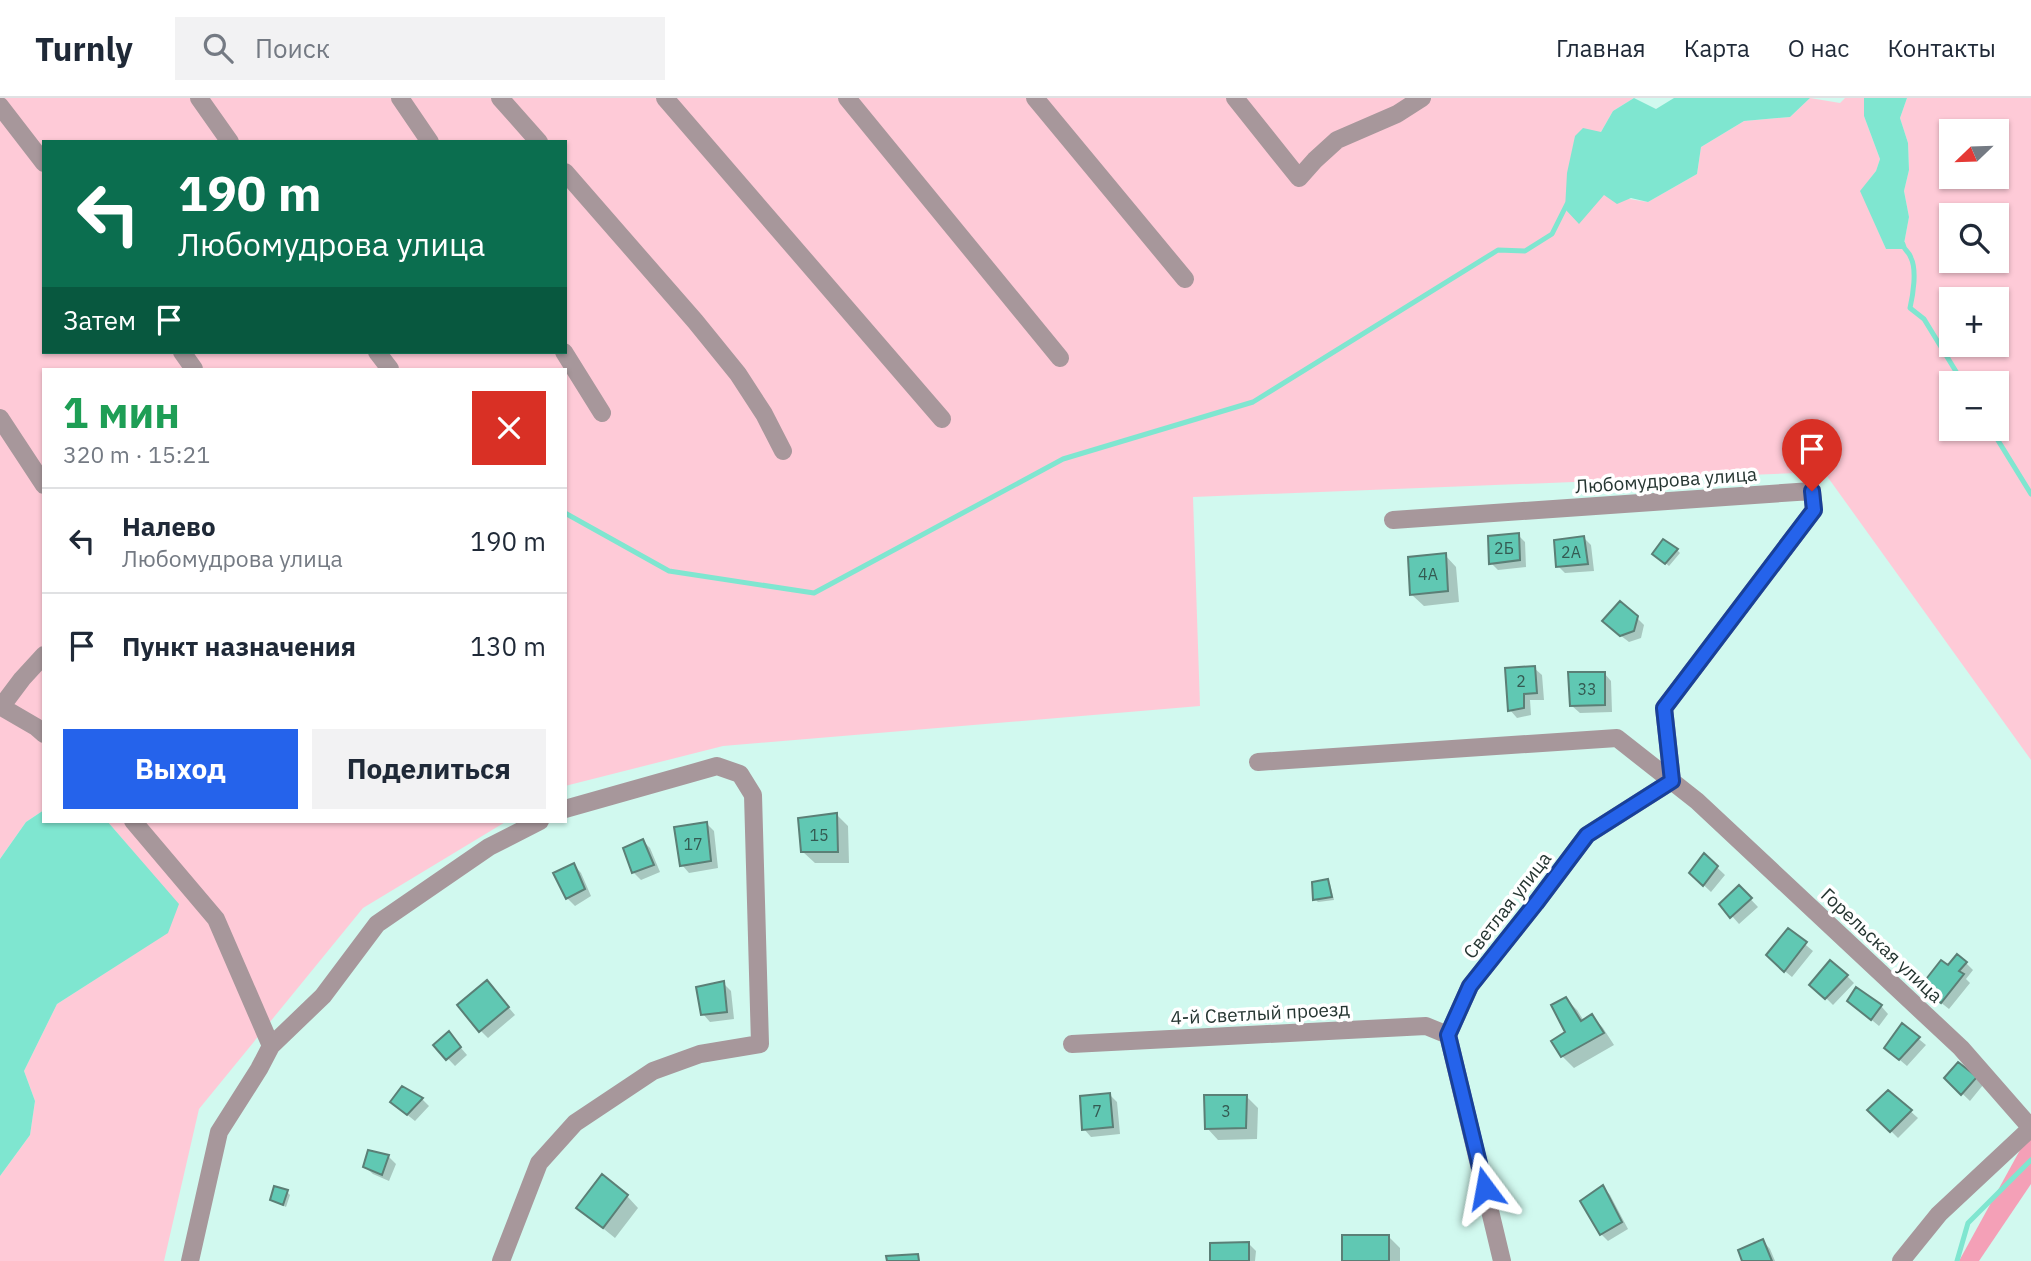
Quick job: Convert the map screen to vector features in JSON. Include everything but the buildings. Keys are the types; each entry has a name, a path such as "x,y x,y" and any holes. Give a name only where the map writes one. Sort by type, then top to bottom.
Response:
{"street":[{"path":"199,98 229,140"},
{"path":"400,98 429,140"},
{"path":"500,98 536,140"},
{"path":"665,98 942,419"},
{"path":"847,98 1060,358"},
{"path":"1035,98 1185,279"},
{"path":"1235,98 1299,178 1337,140 1397,114 1422,98"},
{"path":"0,106 42,160"},
{"path":"567,174 738,374 764,414 783,451"},
{"path":"379,354 389,368"},
{"path":"566,354 602,413"},
{"path":"0,418 42,482"},
{"name":"Любомудрова улица","path":"1393,520 1812,491 1814,510 1664,708 1672,781"},
{"path":"42,657 1,707 42,732"},
{"name":"Горельская улица","path":"1258,762 1617,738 1697,801 1961,1048 2031,1128 1939,1214 1901,1261"},
{"path":"501,1261 539,1163 575,1124 653,1071 700,1054 760,1044 753,795 740,774 717,766 567,808"},
{"name":"Светлая улица","path":"1448,1035 1470,986 1587,835 1672,781"},
{"path":"135,823 216,919 271,1046"},
{"path":"191,1261 219,1132 271,1046 324,996 377,924 489,846 536,823"},
{"name":"4-й Светлый проезд","path":"1072,1044 1426,1026 1448,1035"},
{"path":"1448,1035 1502,1261"}],"shaded area":[{"path":"0,98 1634,98 1613,111 1601,132 1575,136 1573,149 1604,195 1648,202 1697,174 1701,147 1744,121 1790,117 1810,98 1840,103 1845,98 1864,98 1864,116 1880,159 1876,171 1861,191 1886,249 1903,249 1909,217 1904,191 1909,170 1908,143 1900,118 1907,98 2031,98 2031,760 1824,472 1193,497 1200,706 723,746 567,785 567,368 42,368 42,811 26,822 0,859"},
{"path":"1634,98 1656,109 1674,98 1810,98 1790,117 1744,121 1701,147 1697,174 1648,202 1631,198 1617,204 1604,195 1579,224 1565,209 1567,173 1575,136 1583,128 1601,132 1613,111"},
{"path":"1864,98 1907,98 1900,118 1908,143 1909,170 1904,191 1909,217 1903,249 1886,249 1860,191 1876,171 1880,159 1864,116"},
{"path":"42,811 42,823 109,823 179,904 168,933 57,1004 24,1071 35,1101 30,1135 0,1176 0,859 26,822"},
{"path":"109,823 504,823 363,908 199,1109 164,1261 0,1261 0,1176 30,1135 35,1101 24,1071 57,1004 167,933 178,904"},
{"path":"2031,1130 2031,1184 1979,1261 1959,1261"}],"waterway":[{"path":"567,514 669,571 814,593 1063,459 1253,402 1498,250 1525,251 1552,234 1567,204"},
{"path":"1903,244 1914,269 1910,308 1924,319 1956,371"},
{"path":"1998,441 2031,494"},
{"path":"1957,1261 1968,1223 2031,1160"}],"route":[{"path":"1485,1188 1448,1035 1470,986 1587,835 1672,781 1664,708 1814,510 1812,491"}]}
